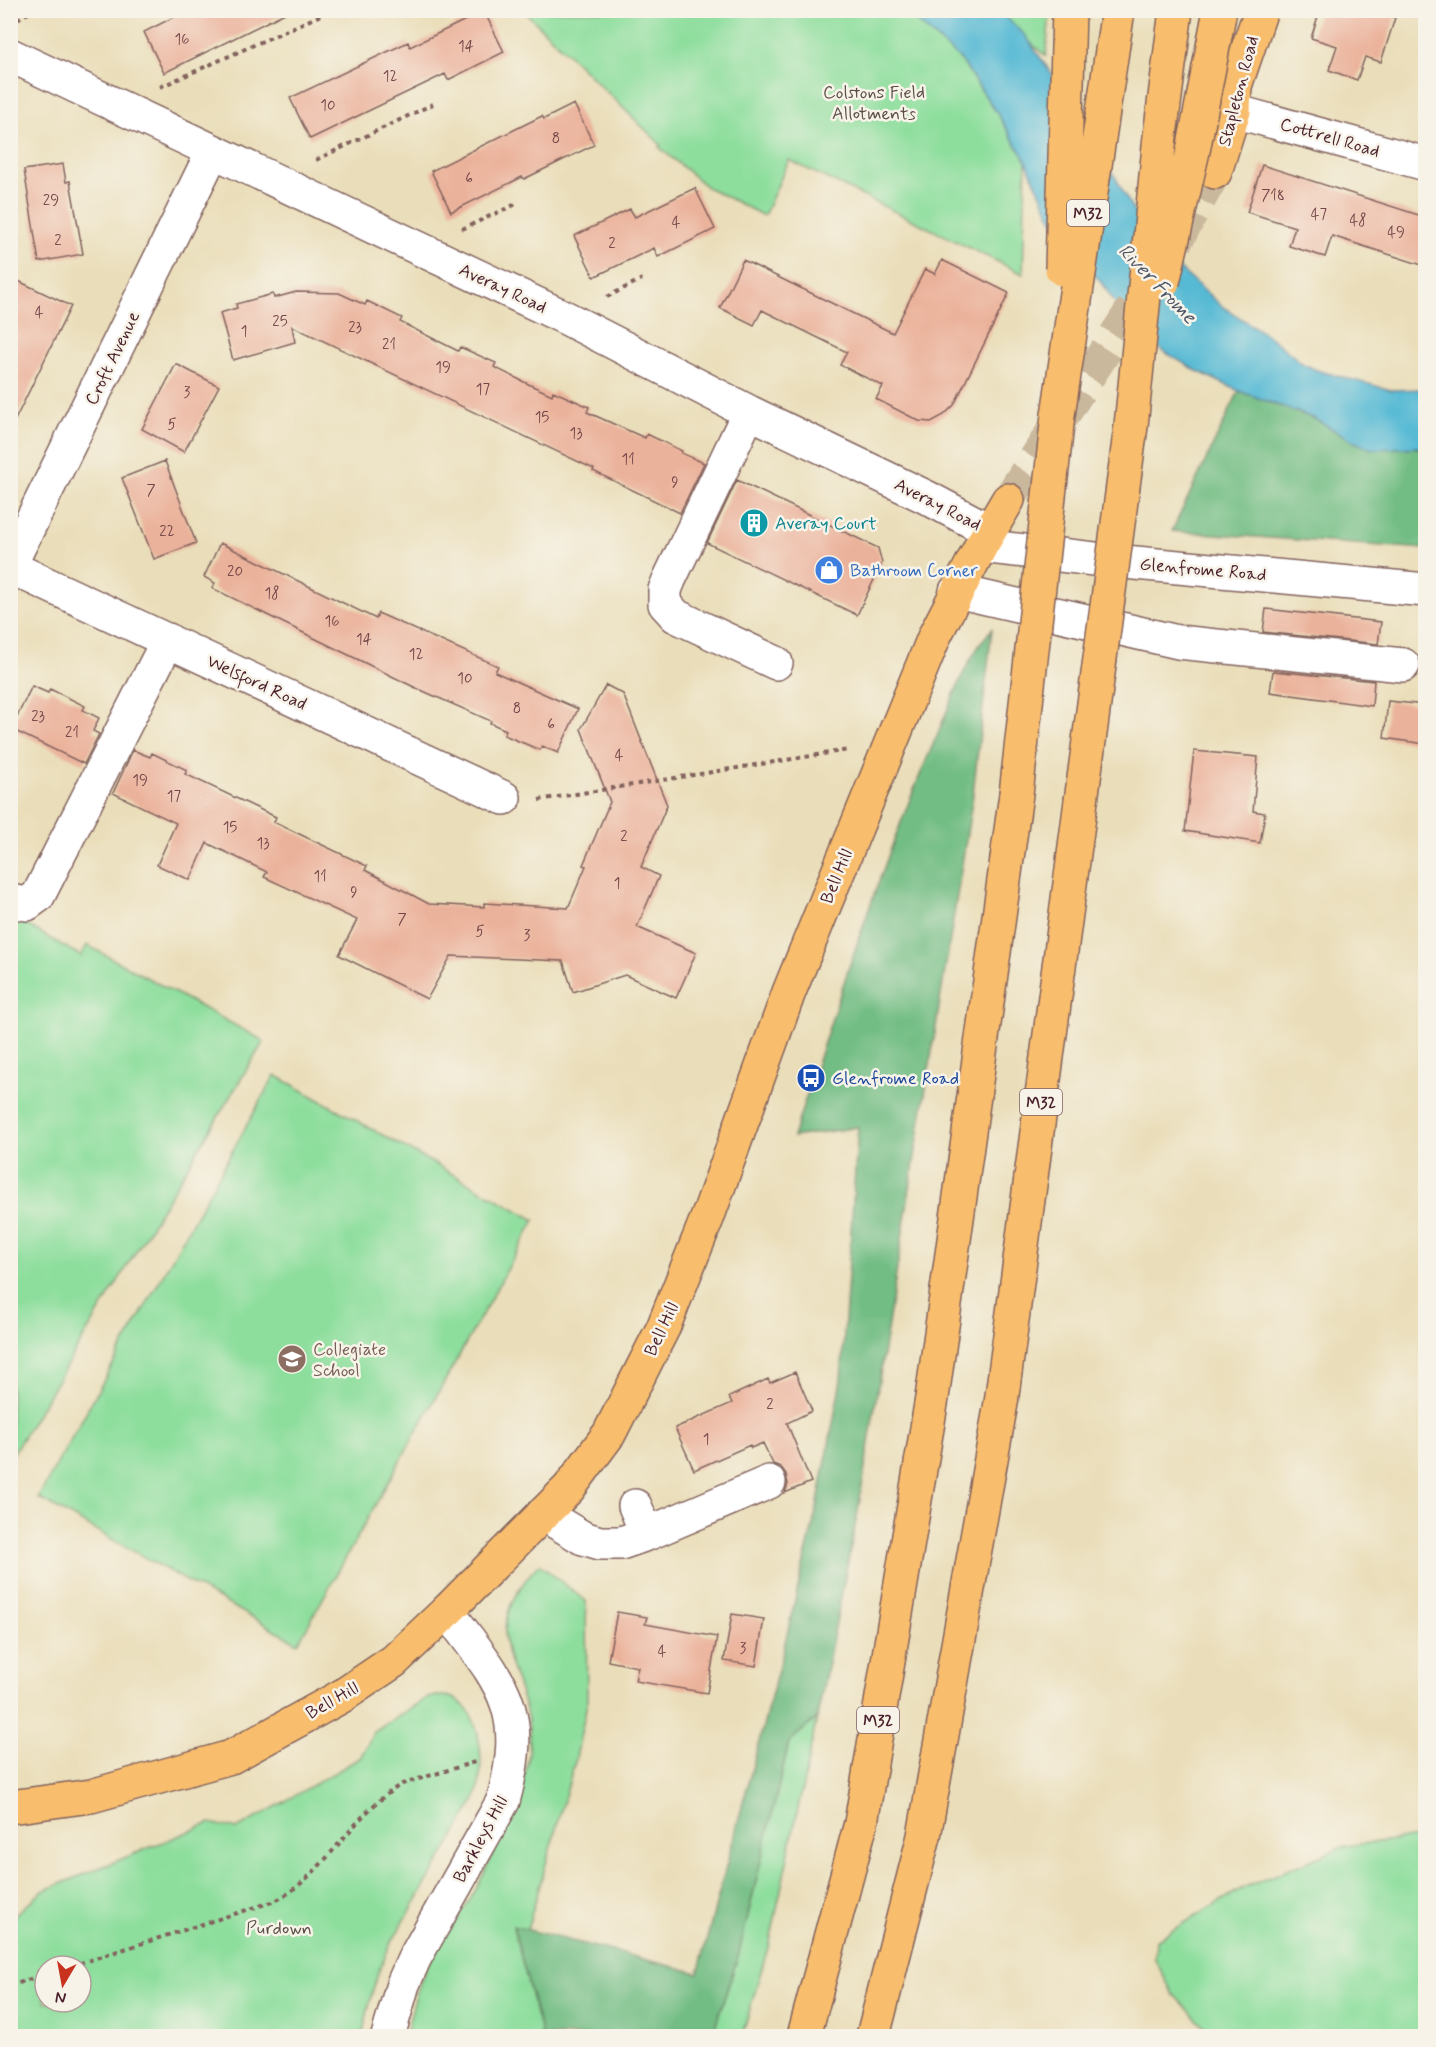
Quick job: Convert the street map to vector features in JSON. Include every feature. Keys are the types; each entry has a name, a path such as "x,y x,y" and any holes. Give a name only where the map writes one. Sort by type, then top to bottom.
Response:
{"main road":[{"name":"M32","path":"1058,415 1069,10"},
{"name":"M32","path":"804,2037 861,1822 932,1398 1016,794 1058,415 1118,10"},
{"name":"M32","path":"873,2037 924,1836 1001,1403 1131,426 1158,159 1176,10"},
{"name":"M32","path":"1131,426 1193,151 1220,10"},
{"path":"1227,10 1235,98"},
{"name":"Stapleton Road","path":"1215,172 1261,10"},
{"path":"985,539 1008,500"},
{"name":"Bell Hill","path":"10,1807 92,1796 231,1756 342,1696 394,1661 569,1488 609,1434 663,1328 708,1216 789,992 935,634 985,539"}],"street":[{"name":"Averay Road","path":"10,55 566,318 749,412 927,497 985,539"},
{"name":"Cottrell Road","path":"1235,98 1425,164"},
{"name":"Croft Avenue","path":"10,566 213,151"},
{"path":"749,412 669,580 665,604 676,616 776,663"},
{"name":"Glenfrome Road","path":"985,539 1103,560 1425,590"},
{"name":"Welsford Road","path":"10,566 504,798"},
{"path":"956,591 1178,642 1403,665"},
{"path":"10,901 27,904 38,896 168,640"},
{"path":"543,1514 583,1539 621,1543 641,1520 769,1482"},
{"name":"Barkleys Hill","path":"388,2037 403,1984 414,1959 503,1801 510,1778 513,1751 512,1715 505,1696 494,1673 447,1611"}],"path":[{"path":"10,22 34,10"},
{"path":"118,106 332,10"},
{"path":"274,180 434,104"},
{"path":"421,249 516,204"},
{"path":"504,798 529,802 812,755"},
{"path":"93,1959 275,1901 312,1875 368,1810 402,1784 513,1751"},
{"path":"10,1986 33,1978"}],"green space":[{"name":"Colstons Field Allotments","path":"524,11 905,11 961,60 1026,161 1023,274 789,160 764,216 707,187 659,147 661,145"},
{"path":"993,11 1050,11 1046,56"},
{"path":"1239,391 1313,418 1334,429 1417,448 1425,447 1425,549 1172,531"},
{"path":"992,629 972,802 858,1511 817,1718 789,1742 739,1953 712,2036 542,2036 513,1926 698,1973 783,1651 817,1508 841,1380 858,1127 793,1137 897,832 961,679 983,640"},
{"path":"11,916 81,956 87,945 264,1041 11,1457"},
{"path":"275,1075 535,1220 298,1643 38,1498"},
{"path":"539,1564 586,1601 587,1703 576,1758 527,1930 513,1927 542,2036 406,2036 426,1968 477,1887 514,1807 522,1784 528,1760 529,1731 525,1706 505,1641 507,1618 517,1593"},
{"name":"Purdown","path":"436,1696 450,1697 461,1703 470,1713 476,1726 481,1771 476,1797 390,1945 379,1970 362,2036 11,2036 11,1918 43,1891 210,1823 237,1829 360,1758 374,1732 425,1699"},
{"path":"817,1718 771,1937 742,2036 712,2036 739,1953 789,1742"},
{"path":"1425,1836 1425,2036 1214,2036 1173,1994 1155,1959 1156,1940 1243,1888 1345,1846"}],"water":[{"name":"River Frome","path":"905,11 999,11 1025,35 1090,130 1133,210 1182,271 1223,307 1270,337 1303,364 1319,371 1391,390 1425,389 1425,447 1372,449 1313,418 1239,391 1197,371 1161,350 1130,324 1100,281 1070,248 1050,215 1026,161 961,60"}],"building":[{"path":"188,10 291,10 164,73 144,32"},
{"path":"1320,10 1373,10 1395,18 1381,62 1365,57 1357,80 1329,70 1337,46 1311,38"},
{"path":"484,11 504,52 448,80 445,74 310,139 290,98 408,42 410,47"},
{"path":"574,104 594,145 451,212 431,171 542,116 544,119"},
{"path":"63,164 66,182 70,181 83,254 39,262 24,170"},
{"path":"1262,165 1425,217 1425,266 1332,236 1325,257 1289,246 1295,227 1247,212"},
{"path":"695,188 715,229 658,257 654,248 594,277 574,236 630,209 635,217"},
{"path":"743,260 893,333 925,269 935,274 942,260 1009,293 954,405 944,415 931,422 919,421 876,399 883,386 840,365 847,352 762,310 754,325 720,308"},
{"path":"10,277 71,306 10,430"},
{"path":"296,292 339,293 365,305 367,301 402,318 400,322 458,351 460,347 496,363 494,367 524,382 552,395 553,391 589,407 587,412 645,438 647,434 704,463 680,513 593,471 594,469 292,326 295,342 233,360 220,313 237,308 236,304 273,294 274,298"},
{"path":"176,364 219,386 184,452 142,429"},
{"path":"165,461 196,543 154,559 122,478"},
{"path":"737,480 878,548 882,563 857,615 707,543"},
{"path":"220,543 376,619 378,613 498,666 495,672 578,709 558,753 542,746 540,750 504,735 506,730 490,723 491,721 414,687 212,588 215,583 204,577"},
{"path":"1266,609 1381,622 1378,644 1263,632"},
{"path":"1273,671 1374,681 1372,706 1270,692"},
{"path":"606,685 623,694 667,805 641,867 659,876 637,927 696,953 676,998 625,975 573,992 563,961 451,956 427,999 339,955 357,920 264,877 267,872 207,843 190,880 157,865 176,823 113,793 133,750 150,757 152,753 187,770 185,774 276,817 274,822 367,866 365,870 429,904 484,907 484,903 568,908 586,866 583,865 610,802 581,729"},
{"path":"32,686 48,693 50,689 85,706 83,710 99,718 93,731 99,734 84,764 11,729"},
{"path":"1388,701 1425,705 1425,744 1384,738"},
{"path":"1194,751 1258,757 1253,811 1265,813 1260,843 1185,831"},
{"path":"795,1372 812,1411 787,1423 811,1482 785,1493 788,1484 786,1474 781,1467 773,1464 763,1443 751,1448 750,1445 694,1470 675,1428 732,1403 729,1397 768,1379 770,1383"},
{"path":"617,1612 647,1617 645,1624 717,1637 707,1693 635,1681 638,1667 608,1661"},
{"path":"732,1614 764,1619 756,1666 724,1661"}],"tunnel":[{"path":"1176,242 1215,172"},
{"path":"1008,500 1148,285"}],"place":[{"name":"Averay Court","path":"754,523"},
{"name":"Bathroom Corner","path":"829,570"},
{"name":"Glenfrome Road","path":"811,1078"},
{"name":"Collegiate School","path":"292,1359"}]}
